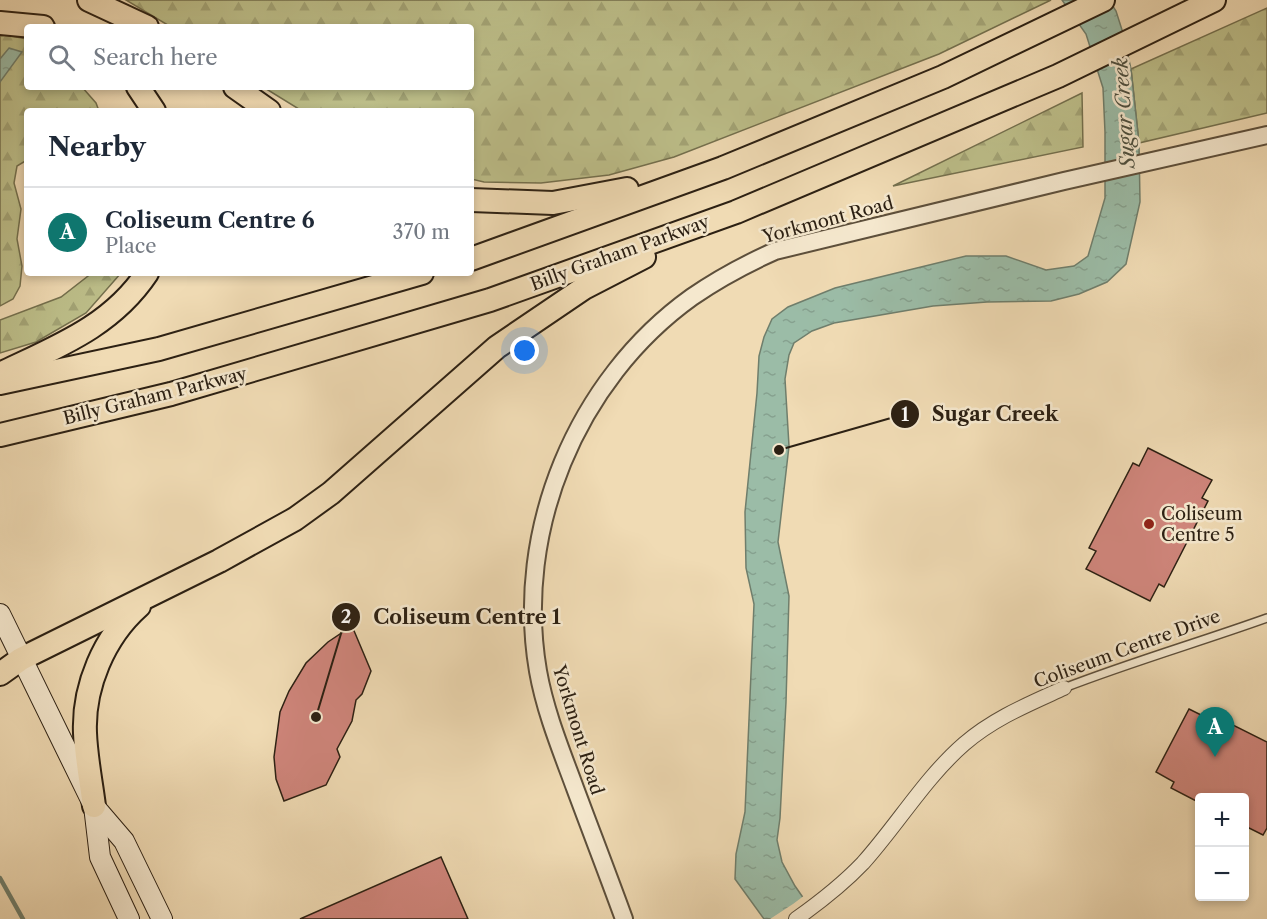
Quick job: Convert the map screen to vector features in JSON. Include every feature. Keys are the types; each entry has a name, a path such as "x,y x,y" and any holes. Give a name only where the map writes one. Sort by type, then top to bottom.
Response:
{"highway":[{"path":"89,0 141,24"},
{"path":"474,258 723,168 943,77 1103,0"},
{"name":"Billy Graham Parkway","path":"0,435 171,394 490,300 736,212 1058,76 1214,0"},
{"path":"0,23 24,25"},
{"path":"140,90 152,108"},
{"path":"239,90 265,108"},
{"path":"474,200 553,204 723,168"},
{"path":"0,674 21,659 151,596 295,519 331,493 460,377 497,347 584,288 736,212"},
{"path":"0,374 90,330 109,316 145,276"},
{"path":"0,383 159,349 412,276"},
{"path":"94,806 85,732 89,693 103,654 116,632 132,612 151,596"}],"main road":[{"path":"0,614 94,806 124,841 162,919"},
{"path":"94,806 100,857 129,919"}],"street":[{"name":"Yorkmont Road","path":"624,919 562,754 542,689 535,650 534,609 537,562 547,505 565,455 586,413 619,366 658,326 691,298 736,269 775,251 1064,181 1267,135"},
{"name":"Coliseum Centre Drive","path":"796,919 839,886 863,862 945,762 963,744 1000,717 1065,688"}],"lane":[{"name":"Coliseum Centre Drive","path":"1065,688 1267,618"}],"green space":[{"path":"126,0 1051,0 939,54 674,157 609,175 541,183 484,182 474,180 474,108 297,108 268,90 474,90 474,24 166,24"},
{"path":"1267,8 1267,113 1139,143 1131,69"},
{"path":"0,36 24,38 24,90 85,90 98,108 24,108 24,162 17,166 14,183 21,209 17,239 22,266 20,286 13,299 0,306"},
{"path":"1082,93 1083,147 893,186"},
{"path":"88,276 118,276 86,313 36,342 0,353 0,320 61,297"}],"water":[{"path":"1062,0 1109,0 1116,11 1123,33 1131,69 1139,143 1140,202 1126,264 1107,282 1079,294 1051,301 933,306 834,323 812,331 794,343 789,355 785,379 789,446 778,542 789,596 786,702 777,840 782,862 795,886 818,919 764,919 735,879 736,854 745,812 754,604 746,568 745,512 759,356 764,337 772,319 788,307 835,288 966,256 1006,256 1046,270 1074,266 1088,256 1105,198 1103,88 1086,34"},
{"path":"9,48 22,52 0,82 0,59"}],"pier":[{"path":"805,895 821,919 770,919 793,904"}],"building":[{"name":"Coliseum Centre 5","path":"1148,448 1212,480 1202,498 1208,501 1164,587 1159,584 1150,601 1086,569 1096,551 1089,548 1133,463 1139,466"},
{"path":"352,626 371,671 362,694 356,700 352,721 337,749 340,757 326,785 284,801 276,779 274,757 280,712 289,691 306,663 328,642"},
{"path":"1189,709 1207,718 1209,713 1267,742 1267,828 1263,835 1249,828 1249,793 1195,793 1195,800 1171,788 1174,782 1156,772"},
{"path":"441,857 468,919 300,919"}],"waterway":[{"path":"0,878 23,919"}],"place":[{"name":"Sugar Creek","path":"779,450"},
{"name":"Coliseum Centre 5","path":"1149,524"},
{"name":"Coliseum Centre 1","path":"316,717"},
{"name":"Coliseum Centre 6","path":"1215,757"}]}
